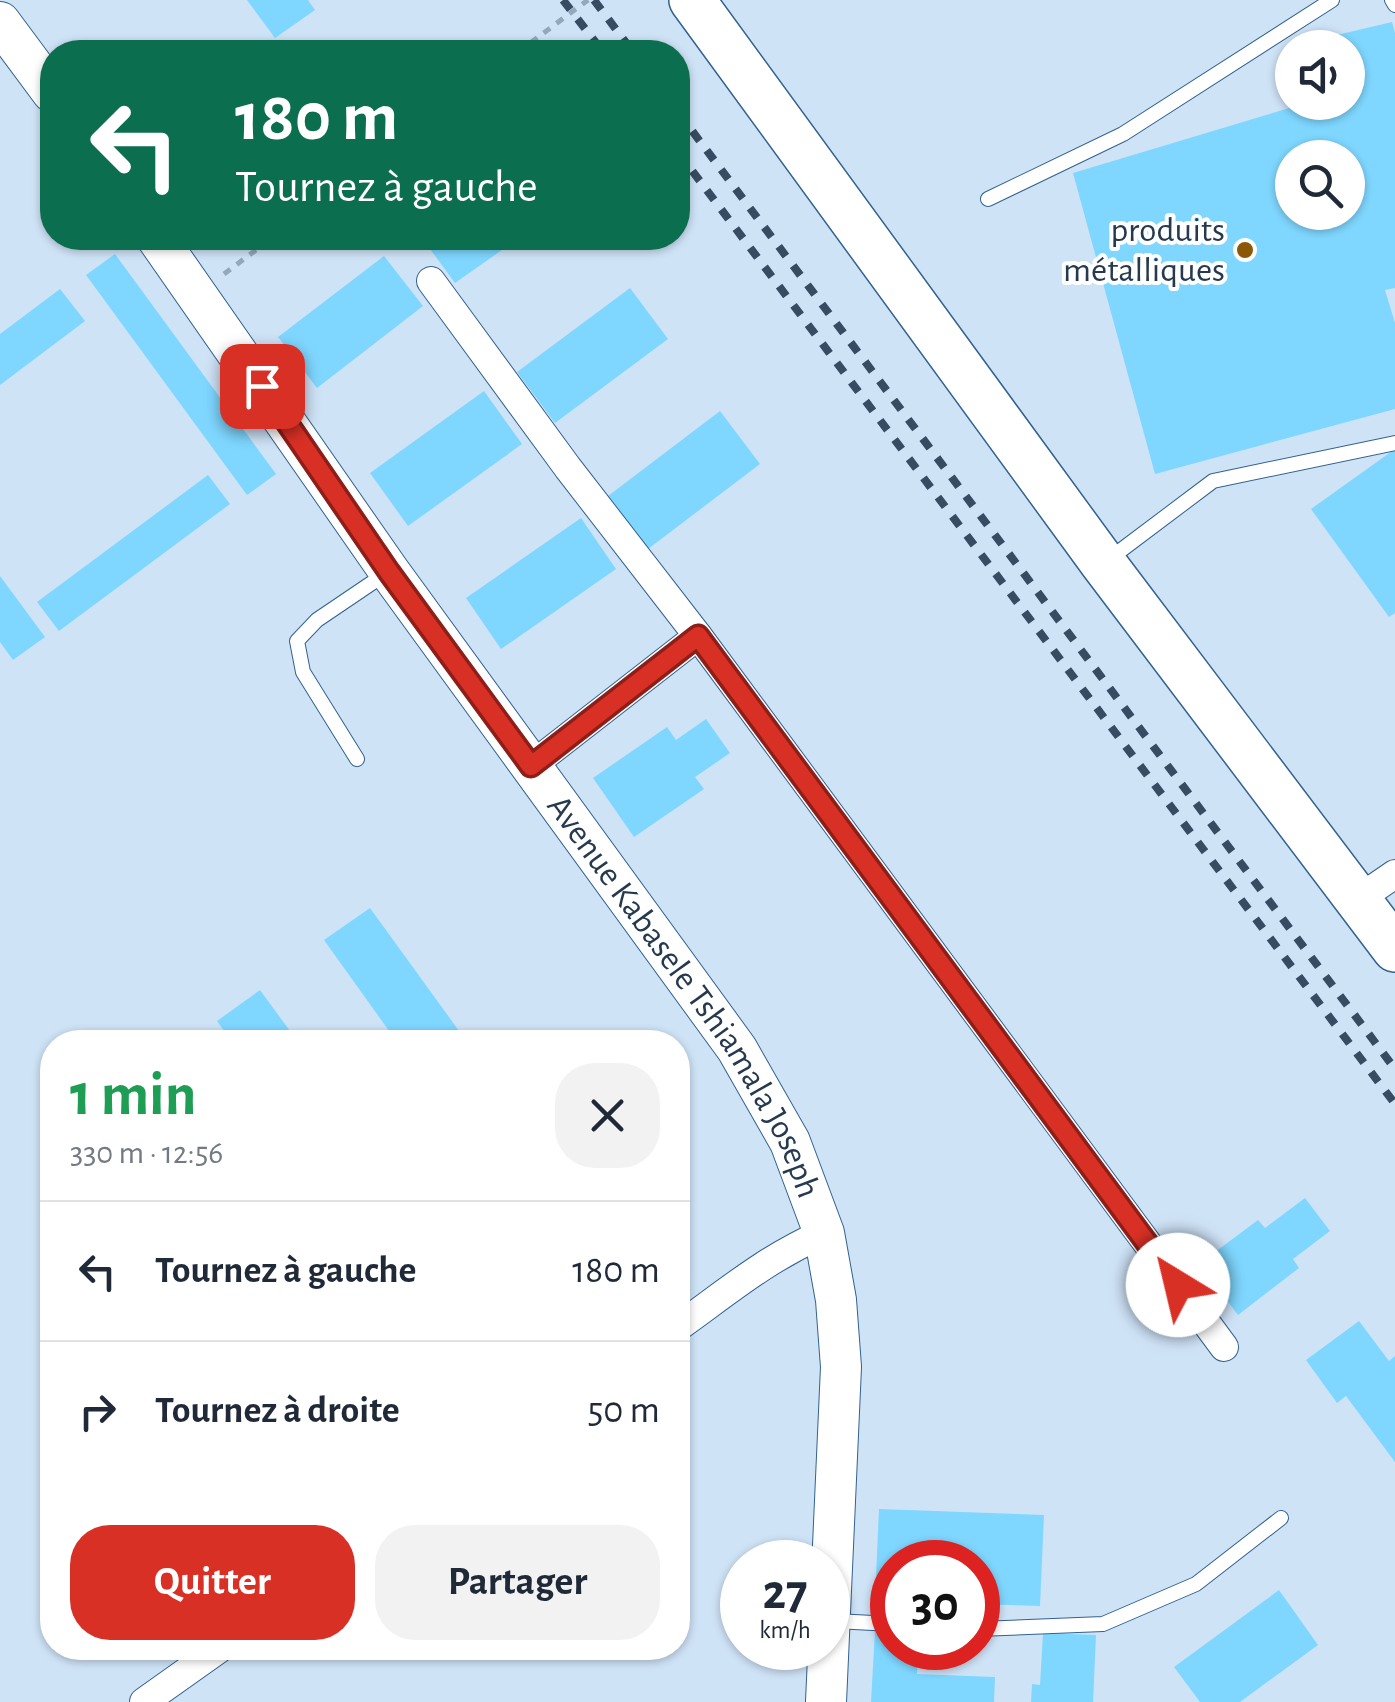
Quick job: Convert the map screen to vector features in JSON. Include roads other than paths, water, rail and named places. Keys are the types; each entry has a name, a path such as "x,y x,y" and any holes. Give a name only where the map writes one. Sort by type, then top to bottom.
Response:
{"main road":[{"path":"692,0 1104,564 1395,950"},
{"path":"0,22 40,76"},
{"name":"Avenue Kabasele Tshiamala Joseph","path":"166,250 389,572 737,1049 790,1142 824,1234 836,1300 840,1367 833,1540"},
{"name":"Avenue Kabasele Tshiamala Joseph","path":"826,1702 827,1670"}],"street":[{"path":"431,281 1224,1347"},
{"path":"531,766 698,636"},
{"path":"1358,900 1395,874"},
{"path":"690,1318 745,1275 784,1251 824,1234"},
{"path":"144,1702 203,1660"}],"lane":[{"path":"988,199 1123,134 1332,0"},
{"path":"1104,564 1213,482 1395,443"},
{"path":"357,759 303,672 297,641 317,620 389,572"},
{"path":"1000,1627 1102,1624 1196,1584 1281,1518"}],"railway":[{"path":"563,0 594,40"},
{"path":"594,0 624,40"},
{"path":"690,128 1395,1069"},
{"path":"690,168 1395,1104"}],"place":[{"name":"produits métalliques","path":"1245,250"}]}
